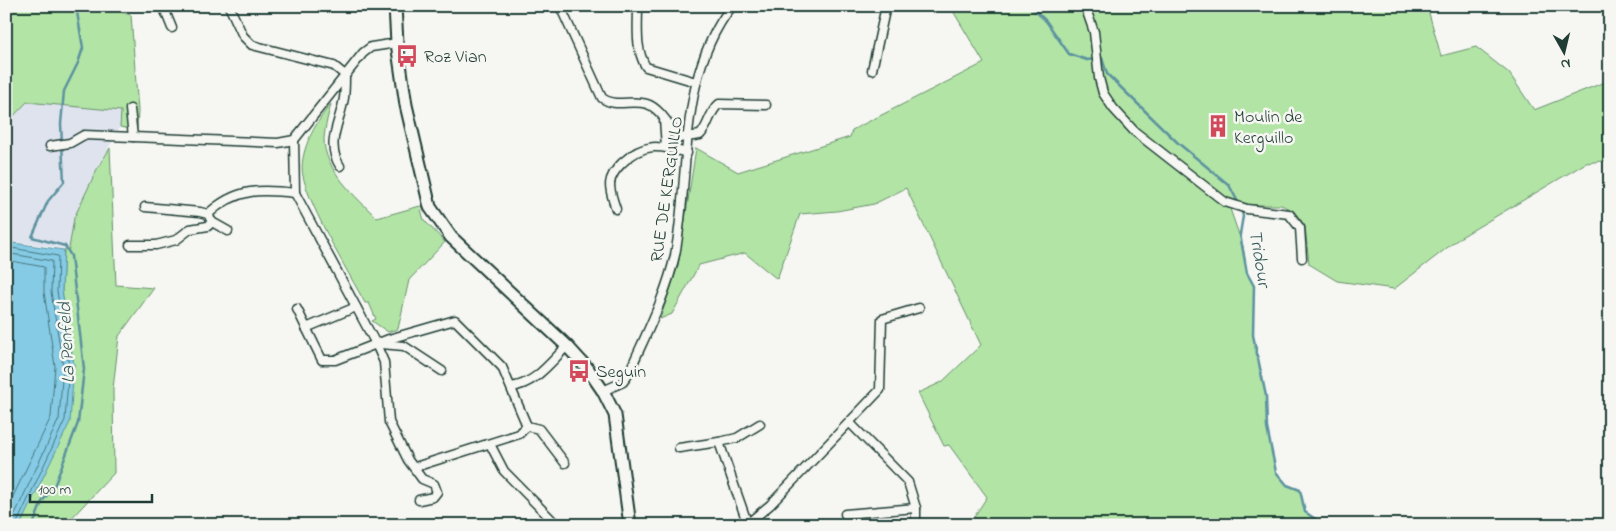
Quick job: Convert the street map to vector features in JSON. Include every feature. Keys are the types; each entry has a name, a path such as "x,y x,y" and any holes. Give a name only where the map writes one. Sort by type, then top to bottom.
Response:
{"street":[{"path":"163,6 172,28"},
{"path":"229,6 243,36 252,45 334,66 345,75"},
{"path":"395,6 397,43 406,105 430,207 439,222 462,248 567,346 588,369 603,391 615,416 630,525"},
{"path":"560,6 602,98 608,103 648,104 664,119 679,138"},
{"path":"638,6 638,48 646,67 696,82"},
{"name":"RUE DE KERGUILLO","path":"603,391 622,382 628,375 669,277 678,234 696,82 714,35 732,6"},
{"path":"872,70 886,6"},
{"path":"1085,6 1094,32 1101,85 1113,108 1134,131 1225,202 1246,210 1289,214 1300,228 1302,258"},
{"path":"50,146 70,143 84,135 278,144 294,140 363,53 372,47 397,43"},
{"path":"340,166 334,157 332,140 344,98 345,75"},
{"path":"666,147 679,138 700,135 705,130 712,109 718,104 766,105"},
{"path":"130,109 133,137"},
{"path":"664,119 666,147"},
{"path":"294,140 295,193 384,362 389,422 408,460 422,478 434,484 437,492 433,497 419,500"},
{"path":"616,209 610,192 610,180 613,172 632,153 642,148 666,147 687,154"},
{"path":"208,214 217,206 237,195 254,190 295,193"},
{"path":"145,207 178,209 208,214"},
{"path":"208,214 212,222 228,231"},
{"path":"130,245 156,245 176,240 190,228 208,226 212,222"},
{"path":"306,328 356,306"},
{"path":"719,442 747,524 770,505 880,390 882,319 919,308"},
{"path":"297,309 322,360 334,360 376,344 455,320 502,367 527,426"},
{"path":"376,344 404,346 442,371"},
{"path":"511,387 524,385 541,373 567,346"},
{"path":"850,423 908,482 916,508 916,525"},
{"path":"679,448 737,438 760,424"},
{"path":"414,466 519,434 527,426"},
{"path":"527,426 539,429 565,463"},
{"path":"490,444 504,471 557,525"},
{"path":"845,514 916,508"}],"shaded area":[{"path":"27,102 121,111 120,127 97,169 74,218 69,249 6,241 6,124"}],"green space":[{"path":"6,6 117,6 121,12 131,15 138,111 137,130 120,127 121,111 27,102 6,124"},
{"path":"950,6 1427,6 1441,56 1476,47 1509,73 1534,110 1610,80 1610,160 1586,163 1461,237 1394,289 1337,281 1309,264 1305,226 1294,211 1281,205 1250,205 1234,201 1230,209 1243,246 1247,273 1254,286 1253,336 1266,396 1267,428 1276,472 1287,485 1300,490 1305,512 1324,525 971,525 970,523 987,497 949,445 944,446 918,393 942,382 981,345 906,188 874,204 837,211 800,214 777,279 745,253 699,265 672,314 660,319 678,266 696,148 738,172 850,137 852,130 984,63"},
{"path":"331,104 324,134 325,150 335,172 351,192 377,218 420,206 424,220 445,242 409,280 398,329 388,332 372,321 376,319 369,303 365,303 328,235 309,196 304,179 302,167 308,141 316,125"},
{"path":"110,148 116,285 154,288 119,336 113,389 114,473 65,525 20,525 24,518 66,327 62,290 64,250 69,249 74,218 97,169"}],"water":[{"path":"6,242 64,250 62,290 74,365 70,422 20,525 6,525"}],"waterway":[{"name":"La Penfeld","path":"33,525 42,502 55,484 78,423 84,369 71,256 65,246 32,237 48,201 64,182 61,124 64,91 83,48 76,6"},
{"name":"Tridour","path":"1030,6 1046,21 1069,54 1087,60 1095,59"},
{"name":"Tridour","path":"1102,58 1107,74 1178,143 1229,185 1239,204"},
{"name":"Tridour","path":"1241,209 1243,216 1240,234 1247,273 1254,286 1253,335 1266,396 1267,428 1276,472 1287,485 1300,490 1305,512 1324,525"}],"place":[{"name":"Roz Vian","path":"407,56"},
{"name":"Moulin de Kerguillo","path":"1218,126"},
{"name":"Seguin","path":"579,371"}]}
